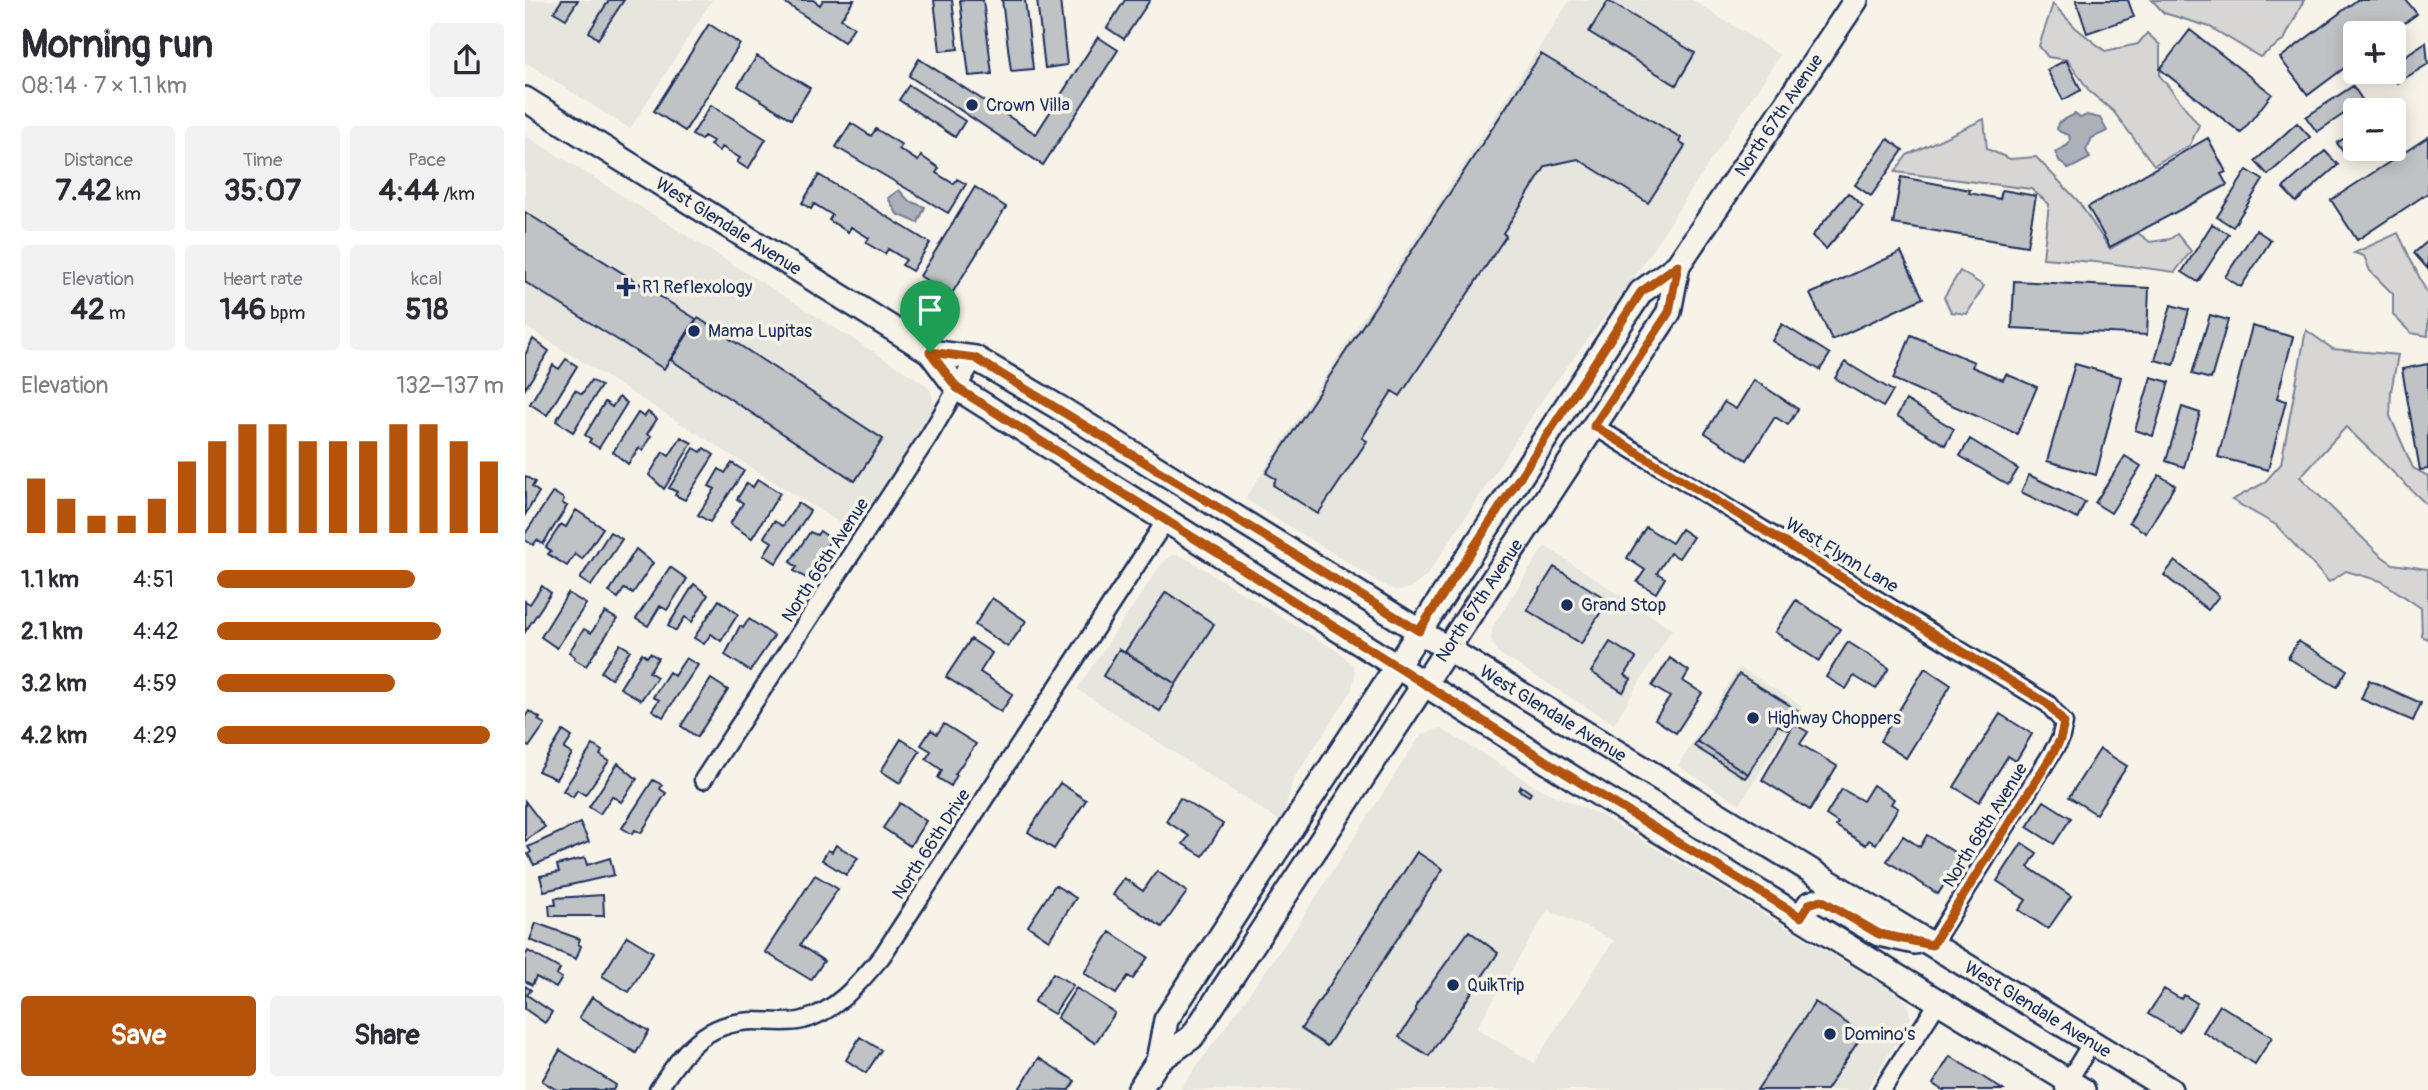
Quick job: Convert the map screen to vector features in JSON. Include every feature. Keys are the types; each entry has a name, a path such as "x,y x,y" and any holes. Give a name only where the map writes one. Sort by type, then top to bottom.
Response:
{"main road":[{"name":"North 67th Avenue","path":"1158,1061 1166,1020 1641,292 1678,265 1856,0"},
{"name":"West Glendale Avenue","path":"525,99 930,352 957,388 1584,785 1938,1001 2071,1087"},
{"name":"North 67th Avenue","path":"1139,1090 1158,1061 1192,1037 1669,312 1678,265"},
{"name":"West Glendale Avenue","path":"930,352 975,358 2170,1090"},
{"path":"1801,917 1809,904 1821,900 1879,934 1932,945"}],"street":[{"name":"North 66th Avenue","path":"703,780 929,436 975,358"},
{"name":"West Flynn Lane","path":"1594,426 2048,704 2064,723"},
{"name":"North 66th Drive","path":"658,1090 681,1055 706,1033 743,1021 801,1021 828,1009 856,987 882,956 1165,520"},
{"name":"North 68th Avenue","path":"1932,945 2049,760 2060,740 2064,723"},
{"path":"1882,1090 1938,1001"},
{"path":"2071,1087 2092,1042"}],"shaded area":[{"path":"525,0 712,0 630,129 525,62"},
{"path":"1570,0 1692,0 1780,55 1625,291 1546,394 1428,574 1413,587 1399,591 1391,589 1245,499"},
{"path":"2152,0 2304,0 2284,40 2260,57 2210,27 2164,13"},
{"path":"2053,4 2076,28 2105,51 2138,44 2147,33 2160,45 2160,76 2199,125 2190,145 2154,165 2113,111 2090,92 2068,60 2048,57 2039,46"},
{"path":"2075,114 2080,118 2087,115 2100,118 2107,131 2092,138 2086,150 2090,158 2069,169 2060,162 2055,152 2068,145 2069,135 2057,129 2058,123"},
{"path":"1984,119 1987,149 2010,159 2036,157 2078,201 2110,249 2138,233 2150,242 2170,239 2177,234 2191,251 2175,272 2043,258 2049,204 2031,189 1895,172 1907,155"},
{"path":"525,135 925,384 931,391 935,409 853,531 525,326"},
{"path":"899,190 909,201 925,207 918,223 897,214 888,198"},
{"path":"2398,233 2428,295 2428,336 2411,333 2393,315 2393,294 2370,271 2364,256 2354,253"},
{"path":"1960,271 1984,286 1967,314 1951,312 1944,297"},
{"path":"2306,330 2333,349 2398,355 2391,391 2390,416 2413,468 2428,476 2428,506 2346,427 2300,477 2380,555 2393,564 2428,569 2428,639 2422,636 2421,608 2381,581 2346,571 2329,582 2276,525 2232,500 2264,483 2281,464"},
{"path":"1545,546 1672,629 1614,724 1498,653 1491,640 1493,626"},
{"path":"1177,555 1340,653 1353,665 1355,674 1351,692 1293,780 1281,822 1077,689 1160,566 1170,556"},
{"path":"1739,667 1802,706 1740,804 1678,766"},
{"path":"1440,728 1540,789 1600,815 1899,995 1907,1003 1911,1018 1866,1090 1180,1090 1292,934 1423,734","holes":["1548,910 1614,940 1534,1063 1476,1028"]}],"building":[{"path":"562,0 578,0 566,19 554,12"},
{"path":"609,0 624,0 598,39 589,32"},
{"path":"813,0 820,5 823,0 854,0 841,19 854,27 844,42 784,2"},
{"path":"934,0 952,0 958,49 940,51"},
{"name":"Crown Villa","path":"960,0 983,0 992,74 969,76"},
{"name":"Crown Villa","path":"1002,0 1025,0 1033,69 1011,71"},
{"name":"Crown Villa","path":"1037,0 1060,0 1067,65 1045,68"},
{"path":"1125,0 1150,0 1124,39 1107,28"},
{"path":"2076,0 2128,0 2134,17 2087,33"},
{"path":"2357,0 2406,0 2417,14 2406,22 2343,21 2343,69 2308,95 2280,58"},
{"path":"1608,1 1695,53 1676,85 1589,32"},
{"path":"709,24 740,44 685,131 654,111"},
{"path":"2190,30 2272,94 2241,133 2160,69"},
{"name":"Crown Villa","path":"1098,37 1118,50 1043,165 909,76 919,59 1036,134"},
{"path":"2426,42 2428,64 2406,77 2406,55"},
{"path":"1541,54 1681,138 1679,142 1685,146 1648,203 1578,159 1546,166 1503,233 1506,236 1400,396 1392,391 1362,438 1367,441 1318,514 1273,485 1276,479 1266,473"},
{"path":"757,56 810,88 791,119 738,86"},
{"path":"2066,60 2081,90 2063,100 2047,70"},
{"path":"909,85 965,121 955,137 899,100"},
{"path":"2353,86 2361,98 2343,98 2343,114 2317,132 2306,117"},
{"path":"711,105 766,139 748,169 737,162 740,158 722,147 719,151 710,145 713,141 704,136 701,140 692,135"},
{"path":"851,123 871,136 876,129 902,145 899,149 918,161 921,156 939,168 936,173 954,184 957,179 966,184 948,213 836,147"},
{"path":"2297,123 2310,137 2268,175 2255,161"},
{"path":"2428,137 2428,193 2357,240 2331,200 2391,161 2406,161 2406,151"},
{"path":"2208,138 2226,172 2221,174 2227,185 2110,247 2088,207"},
{"path":"1888,139 1903,150 1871,196 1855,185"},
{"path":"2343,139 2343,152 2337,143"},
{"path":"2325,151 2338,165 2296,202 2283,188"},
{"path":"2247,170 2263,180 2233,227 2217,217"},
{"path":"819,175 930,243 912,271 902,265 906,260 888,249 885,254 866,243 869,238 851,227 848,232 829,220 832,215 814,204 811,209 802,203"},
{"path":"1901,177 1970,190 1969,193 2000,199 2002,190 2036,196 2027,246 1893,224"},
{"path":"975,187 1006,207 951,295 920,276"},
{"path":"1848,193 1863,206 1826,249 1812,236"},
{"path":"525,212 696,319 664,369 525,282"},
{"path":"2212,224 2229,234 2198,282 2182,272"},
{"path":"2256,230 2271,240 2241,287 2225,277"},
{"path":"2428,241 2428,269 2414,253"},
{"path":"1901,252 1923,298 1832,340 1810,294"},
{"path":"2014,281 2149,288 2147,335 2012,328"},
{"path":"2171,305 2189,310 2174,365 2155,360"},
{"path":"2210,315 2228,320 2211,379 2192,374"},
{"path":"698,318 883,439 855,481 671,360"},
{"path":"1782,324 1830,354 1820,370 1772,341"},
{"path":"2252,326 2293,337 2277,398 2286,401 2268,470 2218,457"},
{"path":"1911,335 1974,362 1972,367 2003,380 2006,374 2037,387 2017,434 1893,379"},
{"path":"533,339 549,351 525,389 525,355"},
{"path":"566,359 577,366 547,415 530,404 553,365 559,369"},
{"path":"1845,362 1893,391 1883,407 1835,378"},
{"path":"2075,364 2121,377 2096,475 2047,461"},
{"path":"2428,364 2428,469 2420,470 2402,369"},
{"path":"2151,377 2169,382 2153,436 2135,430"},
{"path":"591,380 601,386 573,432 556,421 575,390 582,394"},
{"path":"1754,380 1798,409 1788,425 1775,417 1747,460 1705,433 1724,402 1736,409"},
{"path":"619,397 627,403 599,448 589,442 591,439 585,435 605,402 612,407"},
{"path":"1906,400 1954,429 1945,445 1897,416"},
{"path":"2182,407 2200,413 2184,467 2166,461"},
{"path":"648,412 657,419 647,434 651,436 628,464 613,452 638,413 644,417"},
{"path":"681,437 692,443 664,489 649,475 663,452 669,456"},
{"path":"1970,439 2018,469 2008,485 1960,456"},
{"path":"694,448 701,452 704,448 714,455 685,500 669,488"},
{"path":"2125,456 2141,466 2111,513 2095,503"},
{"path":"732,463 744,471 710,522 698,515 715,489 709,486 719,469 725,473"},
{"path":"2029,475 2085,502 2077,519 2021,492"},
{"path":"2159,475 2175,485 2146,533 2129,522"},
{"path":"525,476 535,482 532,487 539,492 525,515"},
{"path":"758,479 780,493 752,538 730,524 743,503 737,499 747,483 753,487"},
{"path":"553,492 564,499 562,503 567,506 543,544 537,540 533,545 525,540 525,534"},
{"path":"798,503 810,511 776,563 764,555 772,542 764,537 774,521 783,526"},
{"path":"576,510 603,528 582,559 575,554 567,566 548,554 551,551 546,547 561,524 566,527"},
{"path":"1646,527 1672,543 1681,529 1693,537 1679,558 1670,553 1657,573 1665,578 1656,593 1637,582 1645,570 1627,558"},
{"path":"820,531 831,539 806,578 794,571 797,567 790,562 810,532 817,535"},
{"path":"610,532 622,539 591,586 580,579"},
{"path":"636,549 653,563 633,593 624,589 618,598 609,592"},
{"path":"2175,561 2219,596 2208,610 2164,575"},
{"path":"670,567 687,579 667,610 660,606 648,626 636,619"},
{"name":"Grand Stop","path":"1554,567 1608,600 1581,644 1527,610"},
{"path":"694,584 708,595 692,622 685,617 676,631 668,626"},
{"path":"542,586 551,593 525,632 525,601 530,604"},
{"path":"1166,592 1214,624 1176,684 1125,652"},
{"path":"568,593 586,604 557,648 541,637"},
{"path":"992,598 1026,621 1008,647 975,625"},
{"path":"719,600 738,614 721,641 711,634 704,644 694,638"},
{"path":"1796,600 1840,629 1819,661 1775,632"},
{"path":"605,612 617,619 586,666 574,659 569,652 584,629 591,633"},
{"path":"749,619 774,636 750,671 725,655 740,626 743,628"},
{"path":"971,639 992,653 980,672 1013,694 1001,712 946,677"},
{"path":"2298,641 2347,670 2337,687 2288,658"},
{"path":"1610,642 1636,658 1625,675 1631,679 1623,692 1591,672"},
{"path":"1848,642 1889,668 1876,689 1854,676 1846,689 1826,677"},
{"path":"620,644 630,650 611,679 601,672"},
{"path":"1119,649 1176,684 1160,711 1103,676"},
{"path":"642,653 647,657 650,653 658,658 649,672 657,677 641,700 620,688"},
{"path":"686,658 698,665 663,717 652,710 659,700 653,697 669,672 674,676"},
{"path":"1670,658 1689,671 1683,681 1702,693 1676,733 1655,719 1670,697 1652,686"},
{"path":"1925,668 1951,685 1906,758 1880,741"},
{"name":"Highway Choppers","path":"1739,674 1799,711 1787,730 1778,725 1748,774 1697,741"},
{"path":"711,679 728,690 697,737 681,726"},
{"path":"2369,680 2421,703 2413,721 2361,699"},
{"path":"529,711 545,724 529,747 525,745 525,717"},
{"path":"2000,714 2032,734 2016,761 2008,756 1979,802 1954,787"},
{"path":"944,724 976,744 955,774 957,775 951,786 938,778 942,770 926,759 931,751 921,745 931,730 937,734"},
{"path":"1794,724 1808,732 1800,744 1837,766 1810,810 1762,780"},
{"path":"563,731 572,737 564,749 572,754 556,779 538,771"},
{"path":"901,739 920,751 900,783 881,771"},
{"path":"1697,741 1748,774 1745,778 1694,746"},
{"path":"593,745 602,751 600,755 609,761 585,795 577,790 573,797 563,791"},
{"path":"2100,749 2127,766 2096,814 2069,797"},
{"path":"618,763 637,779 621,802 612,796 600,814 589,807"},
{"path":"653,780 662,785 660,789 666,793 641,833 635,830 632,834 622,828"},
{"path":"1060,783 1086,800 1054,849 1028,832"},
{"path":"1873,785 1894,799 1891,804 1898,808 1876,844 1869,840 1866,845 1836,826 1838,823 1826,815 1842,789 1863,801"},
{"path":"1521,786 1531,793 1529,796 1519,790"},
{"path":"1180,798 1223,824 1203,856 1183,844 1189,836 1166,821"},
{"path":"525,801 545,827 525,841"},
{"path":"2044,801 2071,818 2054,844 2027,827"},
{"path":"900,803 926,821 910,846 883,828"},
{"path":"580,823 589,842 534,865 528,854 531,852 528,847"},
{"path":"1927,835 1962,857 1938,894 1887,861 1903,836 1920,847"},
{"path":"2022,843 2037,853 2028,867 2071,896 2048,929 2019,910 2026,900 1997,881"},
{"path":"836,845 858,858 846,875 822,860 828,850 832,852"},
{"path":"1417,852 1443,869 1327,1046 1301,1029"},
{"path":"585,858 587,865 610,858 614,875 544,891 540,876 559,872 557,865"},
{"path":"1157,871 1187,892 1162,927 1113,895 1124,878 1143,891"},
{"path":"815,875 838,889 800,945 824,961 811,980 765,952"},
{"path":"1055,885 1076,898 1049,940 1028,926"},
{"path":"603,895 604,916 550,916 549,905 556,905 555,898"},
{"path":"536,923 580,939 578,944 581,946 576,959 530,940"},
{"name":"QuikTrip","path":"1469,931 1498,953 1429,1056 1399,1037 1416,1011 1416,1005"},
{"path":"1110,932 1148,957 1133,979 1128,976 1116,994 1084,973"},
{"path":"627,936 653,952 629,992 602,976"},
{"path":"528,951 560,969 557,975 562,978 556,988 536,977 532,985 525,981 525,956"},
{"path":"1053,973 1073,985 1054,1014 1034,1002"},
{"path":"525,986 531,990 527,995 552,1012 545,1023 525,1009"},
{"path":"1076,988 1115,1013 1095,1043 1057,1018"},
{"path":"2164,989 2181,999 2184,995 2197,1003 2179,1032 2148,1014"},
{"path":"592,997 649,1031 636,1053 579,1018"},
{"path":"1815,1002 1863,1034 1826,1090 1757,1090"},
{"path":"2220,1005 2272,1037 2255,1064 2203,1032"},
{"path":"860,1037 881,1050 866,1073 846,1060"},
{"path":"560,1050 616,1085 613,1090 557,1090 542,1081"},
{"path":"1950,1056 2003,1090 1942,1090 1933,1084"},
{"path":"1039,1058 1075,1081 1069,1090 1019,1089"}],"place":[{"name":"Crown Villa","path":"972,105"},
{"name":"R1 Reflexology","path":"626,287"},
{"name":"Mama Lupitas","path":"694,331"},
{"name":"Grand Stop","path":"1567,605"},
{"name":"Highway Choppers","path":"1753,718"},
{"name":"QuikTrip","path":"1453,985"},
{"name":"Domino's","path":"1830,1034"}],"route":[{"path":"1678,265 1669,312 1594,426 2048,704 2064,723 2060,740 1932,945 1879,934 1821,900 1809,904 1801,917 1584,785 957,388 930,352 975,358 1419,631 1641,292 1678,265"}]}
